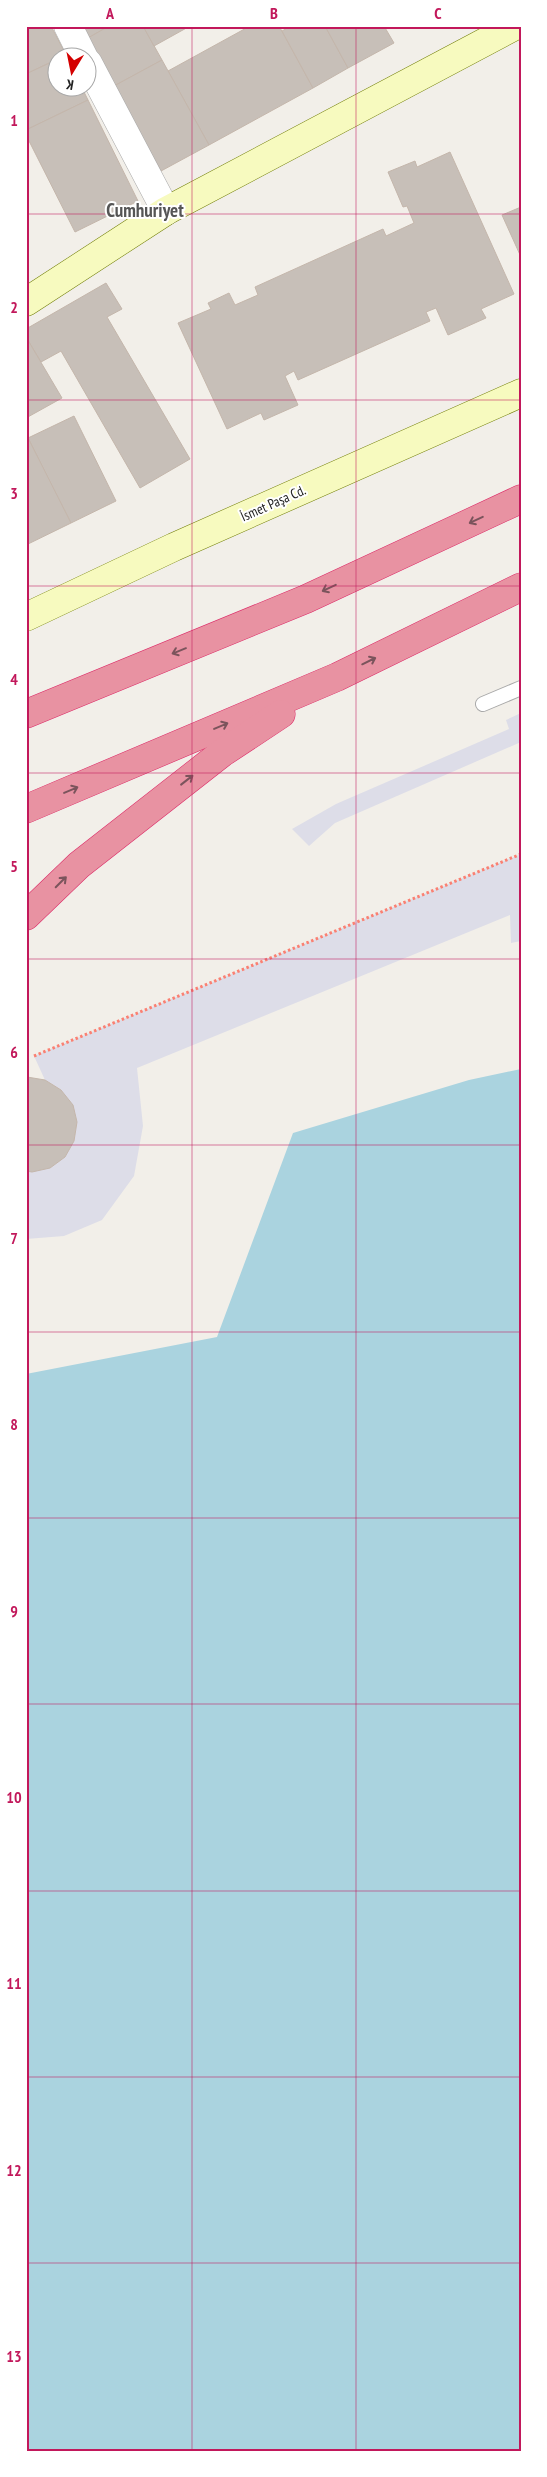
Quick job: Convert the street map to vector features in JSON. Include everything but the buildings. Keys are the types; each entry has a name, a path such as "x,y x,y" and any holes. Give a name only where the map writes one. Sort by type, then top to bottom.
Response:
{"highway":[{"path":"26,714 306,599 521,499"},
{"path":"26,809 336,676 521,587"},
{"path":"26,916 78,864 214,759 336,676"}],"street":[{"path":"68,26 79,48"},
{"path":"26,302 166,211 516,26"},
{"path":"98,82 166,211"},
{"name":"İsmet Paşa Cd.","path":"26,617 174,547 521,394"}],"lane":[{"path":"483,704 521,688"}],"path":[{"path":"34,1056 521,854"}],"shaded area":[{"path":"521,713 521,742 335,823 309,846 292,829 336,804 509,729 506,720"},
{"path":"521,854 521,941 511,943 510,915 137,1068 143,1126 134,1176 102,1220 64,1236 26,1239 26,1171 50,1168 65,1157 74,1141 77,1122 72,1105 61,1090 45,1080 34,1056"}],"water":[{"path":"521,1069 521,2451 26,2451 26,1374 217,1337 293,1133 469,1080"}],"district":[{"name":"Cumhuriyet","path":"145,210"}]}
